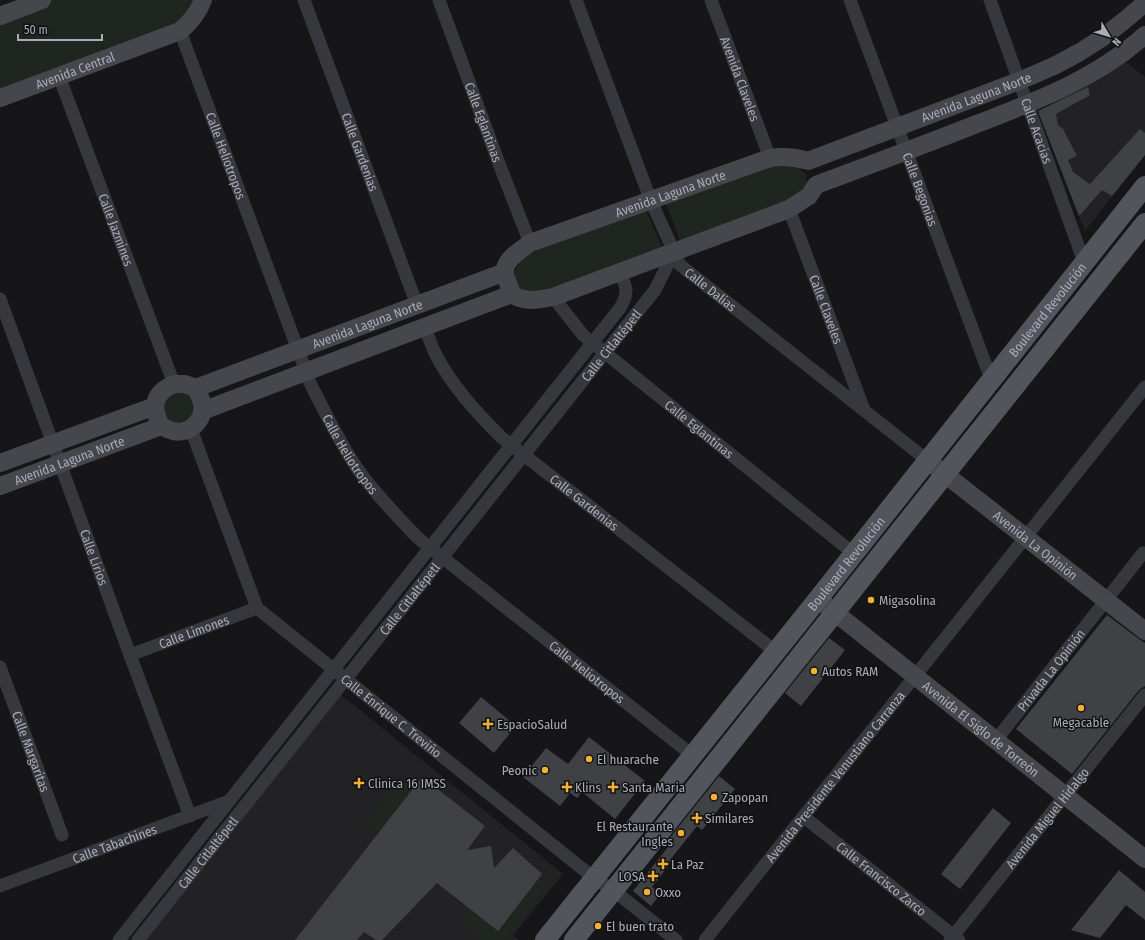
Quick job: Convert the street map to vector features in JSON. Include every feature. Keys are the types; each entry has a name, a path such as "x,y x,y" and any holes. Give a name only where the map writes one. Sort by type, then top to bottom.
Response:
{"main road":[{"name":"Boulevard Revolución","path":"545,940 818,599 1145,186"},
{"path":"574,940 1145,223"}],"street":[{"name":"Avenida Central","path":"0,98 180,30 189,24 199,10 202,0"},
{"name":"Calle Gardenias","path":"304,0 417,305"},
{"name":"Calle Eglantinas","path":"439,0 498,161 530,243"},
{"name":"Calle Dalias","path":"576,0 651,201 680,265 927,460"},
{"name":"Avenida Claveles","path":"711,0 770,158"},
{"name":"Calle Begonias","path":"850,0 991,379"},
{"name":"Calle Acacias","path":"990,0 1084,262"},
{"path":"0,16 34,1"},
{"name":"Avenida Laguna Norte","path":"196,388 505,272 506,264 530,243 770,158 783,156 808,161 1019,81 1054,66 1080,52 1125,20 1145,2"},
{"name":"Calle Heliotropos","path":"180,30 311,385 335,433 359,471 380,498 418,538 692,755"},
{"name":"Avenida Laguna Norte","path":"816,184 1028,104 1075,83 1111,61 1145,35"},
{"name":"Calle Jazmines","path":"59,76 174,384"},
{"path":"505,272 512,294 518,298 533,301 553,297 789,209 809,196 816,184 808,161"},
{"name":"Calle Claveles","path":"789,209 864,410"},
{"name":"Calle Citlaltépetl","path":"138,940 606,353 655,290 674,252"},
{"name":"Calle Citlaltépetl","path":"118,940 620,308 627,294 620,272"},
{"name":"Avenida Laguna Norte","path":"202,411 512,294"},
{"name":"Calle Eglantinas","path":"553,297 583,335 592,343 853,553"},
{"name":"Calle Lirios","path":"0,299 190,816"},
{"name":"Calle Gardenias","path":"425,327 435,352 461,392 475,410 501,437 775,651"},
{"path":"174,384 185,384 196,388 202,404 202,411 198,422 191,429 180,432 172,431 161,426 156,417 155,406 156,398 160,392 174,384"},
{"name":"Avenida Presidente Venustiano Carranza","path":"705,940 1025,537 1143,392"},
{"name":"Avenida Laguna Norte","path":"0,463 155,406"},
{"name":"Avenida Laguna Norte","path":"0,486 161,426"},
{"path":"191,429 257,608"},
{"name":"Avenida La Opinión","path":"927,460 1145,631"},
{"name":"Privada La Opinión","path":"996,740 1143,553"},
{"name":"Avenida El Siglo de Torreón","path":"818,599 1145,859"},
{"name":"Calle Limones","path":"130,655 257,608"},
{"name":"Calle Enrique C. Treviño","path":"257,608 594,878 613,890 676,940"},
{"name":"Calle Margaritas","path":"0,667 62,836"},
{"name":"Avenida Miguel Hidalgo","path":"954,938 1145,695"},
{"name":"Calle Tabachines","path":"0,886 229,801"},
{"name":"Calle Francisco Zarco","path":"804,817 954,938"}],"shaded area":[{"path":"47,0 202,0 188,23 0,97 0,17"},
{"path":"1126,62 1145,77 1145,155 1085,231 1038,112"},
{"path":"779,163 797,167 806,174 807,188 801,198 683,248 666,204"},
{"path":"646,210 665,254 537,299 517,287 515,276 516,268 518,264 530,253"},
{"path":"172,393 188,393 195,401 193,417 179,424 169,421 163,412 164,401"},
{"name":"Clinica 16 IMSS","path":"339,693 563,874 513,935 519,940 140,940"},
{"path":"422,777 378,833 363,822 396,782"},
{"path":"542,874 553,880 504,940 481,940 465,927 463,910 466,906 498,931"}],"building":[{"path":"1088,87 1090,95 1056,114 1058,125 1063,129 1077,156 1068,160 1073,172 1090,184 1140,129 1145,133 1145,155 1112,196 1102,190 1079,216 1038,111"},
{"name":"Megacable","path":"1107,615 1145,643 1145,686 1139,690 1072,774 1016,729"},
{"name":"Autos RAM","path":"829,638 845,650 801,706 785,693"},
{"name":"EspacioSalud","path":"481,697 516,726 494,753 459,723"},
{"path":"589,737 645,781 615,819 582,792 577,798 570,793 560,806 523,777 546,748 568,764"},
{"path":"719,776 735,789 702,830 697,826 670,860 672,861 652,887 660,894 651,906 633,891 672,842 668,840"},
{"path":"422,777 485,826 467,850 491,846 494,868 513,848 542,874 498,931 437,883 382,940 376,940 364,932 357,940 295,940"},
{"path":"993,808 1011,823 960,889 941,874"},
{"path":"1119,870 1145,892 1145,920 1126,905 1100,938 1071,930"}],"place":[{"name":"Migasolina","path":"871,600"},
{"name":"Autos RAM","path":"814,671"},
{"name":"Megacable","path":"1081,708"},
{"name":"EspacioSalud","path":"488,724"},
{"name":"El huarache","path":"589,759"},
{"name":"Peonic","path":"545,770"},
{"name":"Clinica 16 IMSS","path":"359,783"},
{"name":"Klins","path":"567,787"},
{"name":"Santa Maria","path":"613,787"},
{"name":"Zapopan","path":"714,797"},
{"name":"Similares","path":"697,818"},
{"name":"El Restaurante Ingles","path":"681,833"},
{"name":"La Paz","path":"663,864"},
{"name":"LOSA","path":"653,876"},
{"name":"Oxxo","path":"647,892"},
{"name":"El buen trato","path":"598,926"}]}
